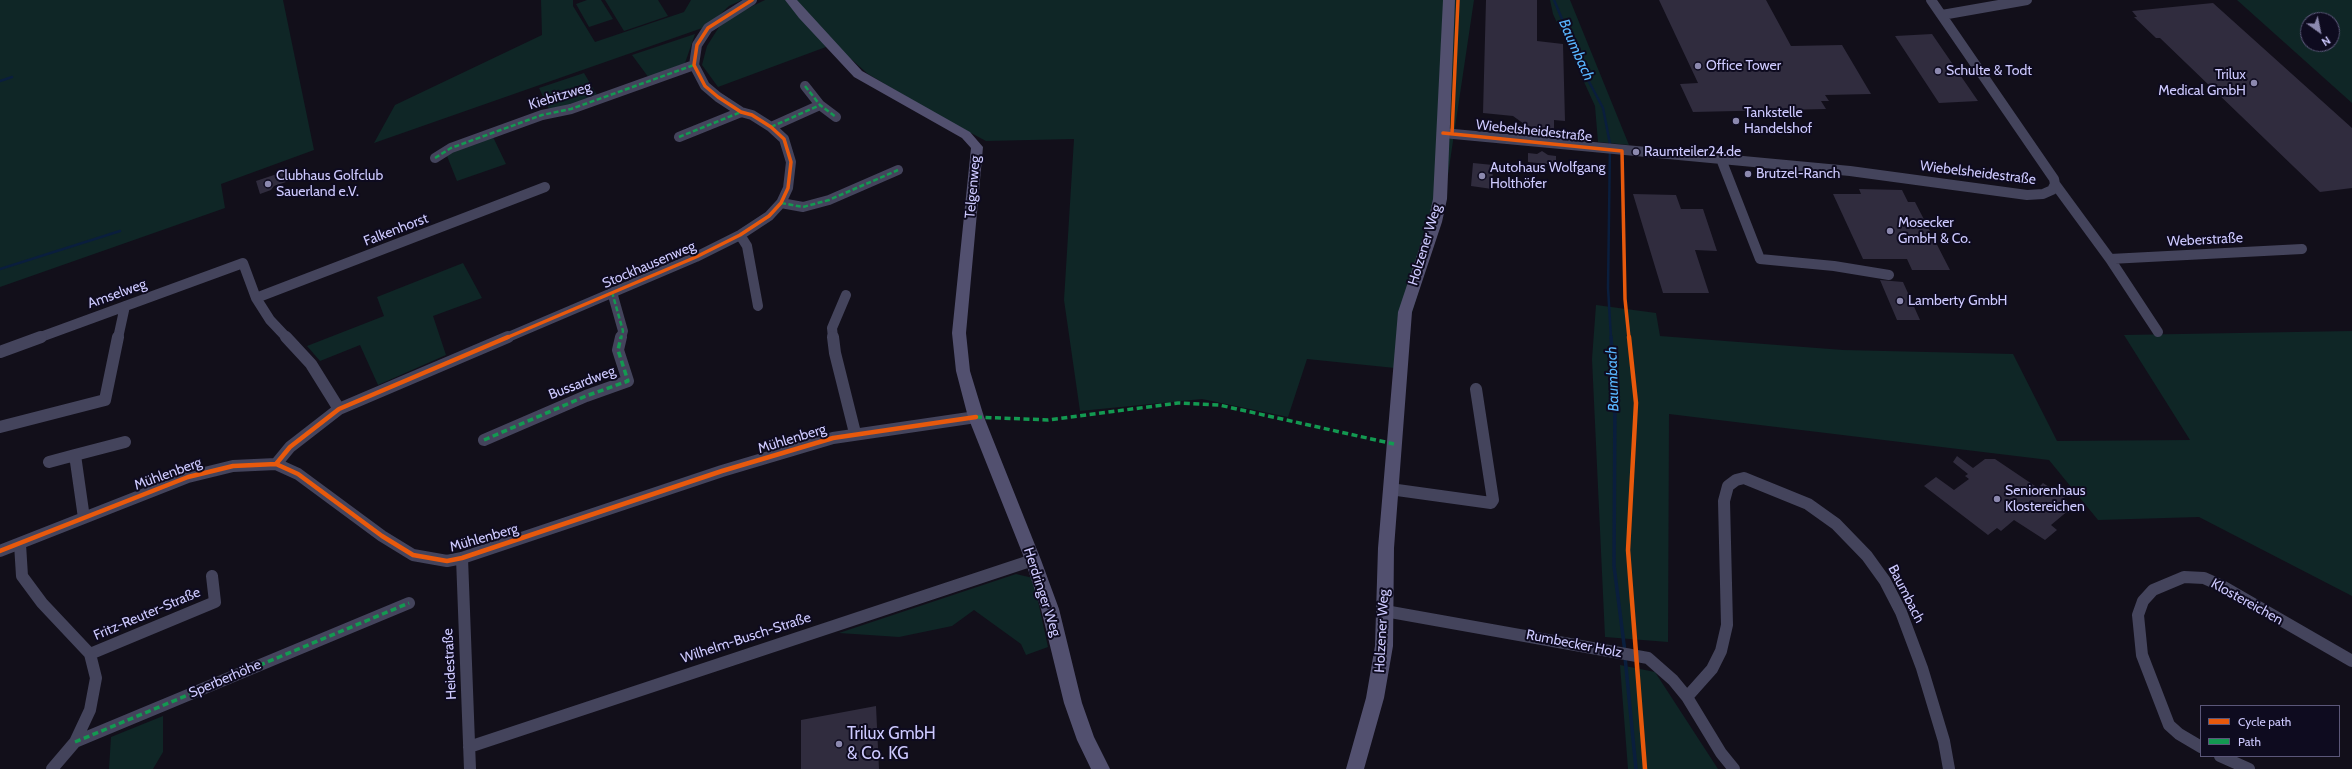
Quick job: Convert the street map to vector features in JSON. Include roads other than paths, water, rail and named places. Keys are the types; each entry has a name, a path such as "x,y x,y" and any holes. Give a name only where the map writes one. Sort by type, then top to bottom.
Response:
{"main road":[{"name":"Telgenweg","path":"791,0 803,16 858,74 924,114 966,135 977,147 960,333 963,371 976,417"},
{"name":"Holzener Weg","path":"1355,769 1380,673 1384,646 1386,548 1405,312 1438,210 1449,0"},
{"name":"Herdringer Weg","path":"976,417 1033,560 1050,609 1073,703 1086,740 1101,769"}],"street":[{"path":"694,65 697,45 708,28 752,0"},
{"name":"Wiebelsheidestraße","path":"1443,133 1850,171 2027,195 2043,194 2052,190 2055,184 2016,122 1931,0"},
{"path":"1942,15 2027,0"},
{"name":"Stockhausenweg","path":"276,464 290,447 316,424 339,409 696,257 740,235 769,216 781,202 788,188 791,162 784,139 771,127 752,115 742,112 705,86 694,65"},
{"name":"Kiebitzweg","path":"435,158 451,148 542,115 571,109 694,65"},
{"path":"805,86 820,105 836,117"},
{"path":"771,127 820,105"},
{"path":"679,136 742,112"},
{"path":"1720,159 1760,259 1834,266 1889,275"},
{"path":"781,202 803,207 829,200 898,170"},
{"path":"2055,184 2110,259 2158,332"},
{"name":"Falkenhorst","path":"256,298 545,187"},
{"path":"740,235 746,246 758,306"},
{"name":"Weberstraße","path":"2110,259 2302,249"},
{"name":"Amselweg","path":"0,352 243,263 256,298"},
{"name":"Bussardweg","path":"484,440 586,396 628,381 618,350 623,331 612,292"},
{"path":"846,295 832,328 835,353 855,433"},
{"path":"256,298 270,320 311,364 339,409"},
{"path":"0,427 105,400 125,306"},
{"path":"1390,489 1491,503 1493,500 1476,389"},
{"name":"Mühlenberg","path":"0,551 187,477 211,470 255,464 276,464 298,474 382,536 413,554 447,560 462,558 722,471 855,433 976,417"},
{"path":"49,462 125,442"},
{"path":"75,455 84,518"},
{"name":"Baumbach","path":"1687,697 1712,669 1721,652 1727,625 1724,501 1728,486 1736,480 1744,478 1808,504 1836,524 1867,556 1885,581 1901,612 1922,668 1944,741 1949,769"},
{"name":"Fritz-Reuter-Straße","path":"20,544 22,576 42,603 90,654 96,678 90,710 75,742"},
{"name":"Heidestraße","path":"462,558 470,769"},
{"name":"Wilhelm-Busch-Straße","path":"469,747 1033,560"},
{"name":"Fritz-Reuter-Straße","path":"90,654 215,602 212,576"},
{"name":"Klostereichen","path":"2200,746 2169,726 2145,663 2141,648 2138,615 2143,600 2153,590 2184,577 2204,578 2222,586 2352,661"},
{"name":"Sperberhöhe","path":"52,769 75,742 409,603"},
{"name":"Rumbecker Holz","path":"1385,611 1648,658 1673,680 1687,697 1721,753 1734,769"},
{"path":"2222,757 2249,769"}],"waterway":[{"name":"Baumbach","path":"1554,0 1587,78 1603,108 1610,144 1608,288 1611,338"},
{"path":"0,81 12,77"},
{"path":"0,269 120,231"},
{"name":"Baumbach","path":"1611,337 1615,395 1614,566 1625,652"},
{"name":"Baumbach","path":"1625,657 1636,769"}],"place":[{"name":"Office Tower","path":"1698,66"},
{"name":"Schulte & Todt","path":"1938,71"},
{"name":"Trilux Medical GmbH","path":"2254,83"},
{"name":"Tankstelle Handelshof","path":"1736,121"},
{"name":"Raumteiler24.de","path":"1636,152"},
{"name":"Brutzel-Ranch","path":"1748,174"},
{"name":"Autohaus Wolfgang Holthöfer","path":"1482,176"},
{"name":"Clubhaus Golfclub Sauerland e.V.","path":"268,184"},
{"name":"Mosecker GmbH & Co.","path":"1890,231"},
{"name":"Lamberty GmbH","path":"1900,301"},
{"name":"Seniorenhaus Klostereichen","path":"1997,499"},
{"name":"Trilux GmbH & Co. KG","path":"839,744"}]}
